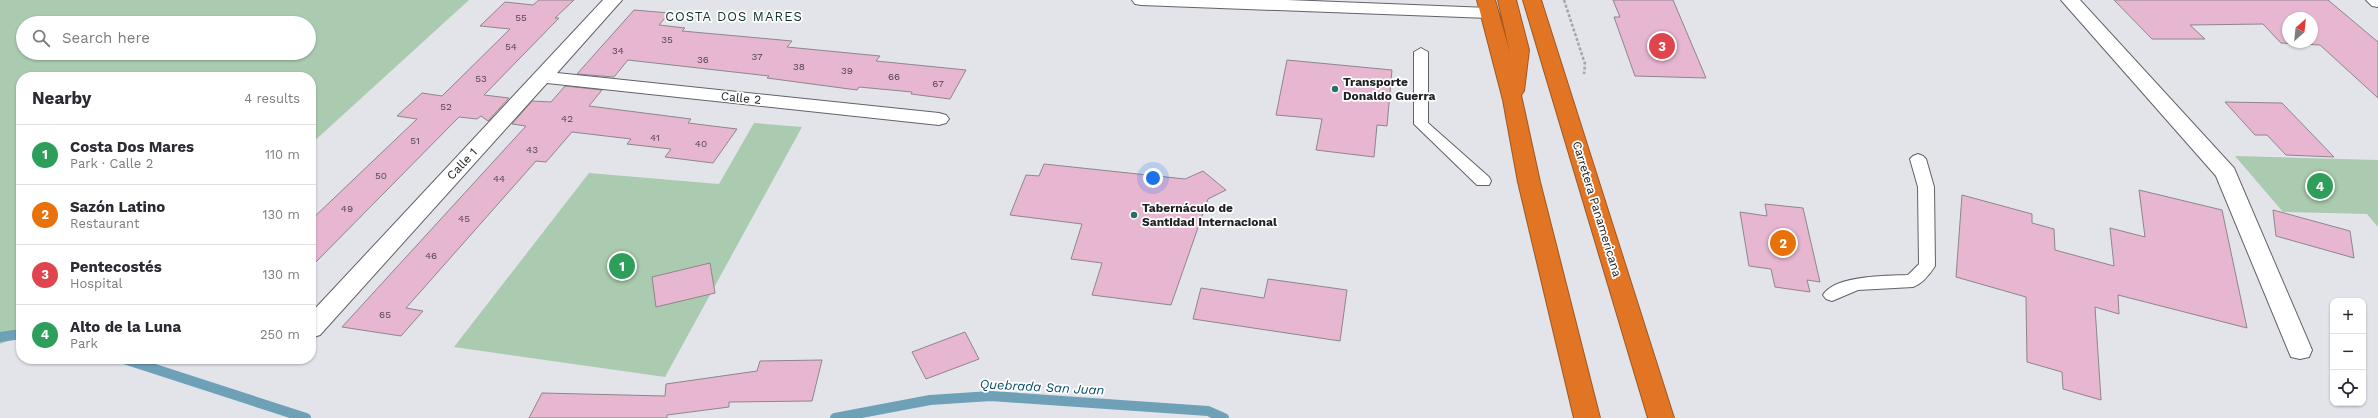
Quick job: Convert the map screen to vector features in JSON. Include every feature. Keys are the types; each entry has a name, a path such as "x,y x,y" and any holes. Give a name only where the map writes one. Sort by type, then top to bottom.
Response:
{"highway":[{"path":"1507,0 1520,50 1513,100"},
{"name":"Carretera Panamericana","path":"1532,0 1661,418"},
{"path":"1488,6 1513,100 1529,182 1587,418"}],"street":[{"name":"Calle 1","path":"316,324 613,0"},
{"path":"1141,0 1488,6"},
{"path":"2070,0 2226,173 2300,350"},
{"name":"Calle 2","path":"542,77 940,119"}],"lane":[{"path":"1421,52 1421,124 1483,181"},
{"path":"1832,295 1856,284 1913,281 1927,266 1926,187 1918,159"}],"green space":[{"path":"0,0 469,0 316,139 316,72 16,72 16,338 0,344"},
{"path":"754,123 802,127 665,377 454,347 589,173 719,184"},
{"path":"2235,156 2378,160 2378,227 2367,214 2283,212"}],"building":[{"path":"539,0 574,0 555,18 559,18 484,95 509,98 488,121 481,116 477,119 459,117 316,262 316,215 417,119 397,116 422,93 442,96 510,29 480,26 505,2 533,5"},
{"path":"1613,0 1673,0 1706,78 1635,76 1614,17 1620,17"},
{"path":"2114,0 2328,0 2378,42 2378,98 2320,45 2318,45 2318,12 2282,12 2282,43 2263,24 2190,25 2205,39 2152,39"},
{"path":"634,10 669,13 659,25 685,28 682,31 792,41 787,47 880,56 876,61 966,70 950,99 911,94 912,92 859,87 857,90 767,78 769,76 628,60 614,77 577,74"},
{"path":"1287,60 1392,70 1387,126 1377,125 1374,157 1316,150 1322,119 1276,115"},
{"path":"565,86 602,90 589,106 691,119 688,123 737,129 713,163 665,157 671,149 627,144 631,139 572,132 546,162 536,161 406,308 423,311 401,336 342,327 526,126 512,124 532,101 551,102"},
{"path":"2225,102 2282,103 2334,157 2286,155 2267,135 2255,135"},
{"path":"1044,164 1185,179 1203,171 1226,190 1208,199 1171,305 1092,295 1102,263 1071,259 1082,224 1010,215 1026,175 1039,176"},
{"path":"2139,190 2222,210 2247,328 2118,295 2119,314 2095,307 2101,400 2063,389 2062,372 2027,362 2026,297 1956,277 1962,195 2032,214 2032,223 2054,229 2055,250 2114,266 2110,228 2145,237"},
{"path":"1765,204 1803,208 1820,282 1807,280 1810,292 1775,287 1771,269 1749,266 1740,212 1767,216"},
{"path":"2273,210 2350,231 2354,258 2276,236"},
{"path":"710,263 715,293 656,307 652,277"},
{"path":"1268,279 1347,290 1340,341 1193,319 1201,288 1264,298"},
{"path":"965,332 979,359 926,379 912,352"},
{"path":"822,360 812,401 729,402 729,407 667,415 667,418 529,418 542,393 665,396 666,384 757,371 760,361"}],"waterway":[{"name":"Quebrada San Juan","path":"0,337 16,335"},
{"name":"Quebrada San Juan","path":"139,364 306,418"},
{"name":"Quebrada San Juan","path":"835,418 930,400 991,396 1208,411 1224,418"}],"place":[{"name":"Pentecostés","path":"1662,46"},
{"name":"Transporte Donaldo Guerra","path":"1335,89"},
{"name":"Alto de la Luna","path":"2320,186"},
{"name":"Tabernáculo de Santidad Internacional","path":"1134,215"},
{"name":"Sazón Latino","path":"1783,243"},
{"name":"Costa Dos Mares","path":"622,266"}],"district":[{"name":"COSTA DOS MARES","path":"734,16"}]}
